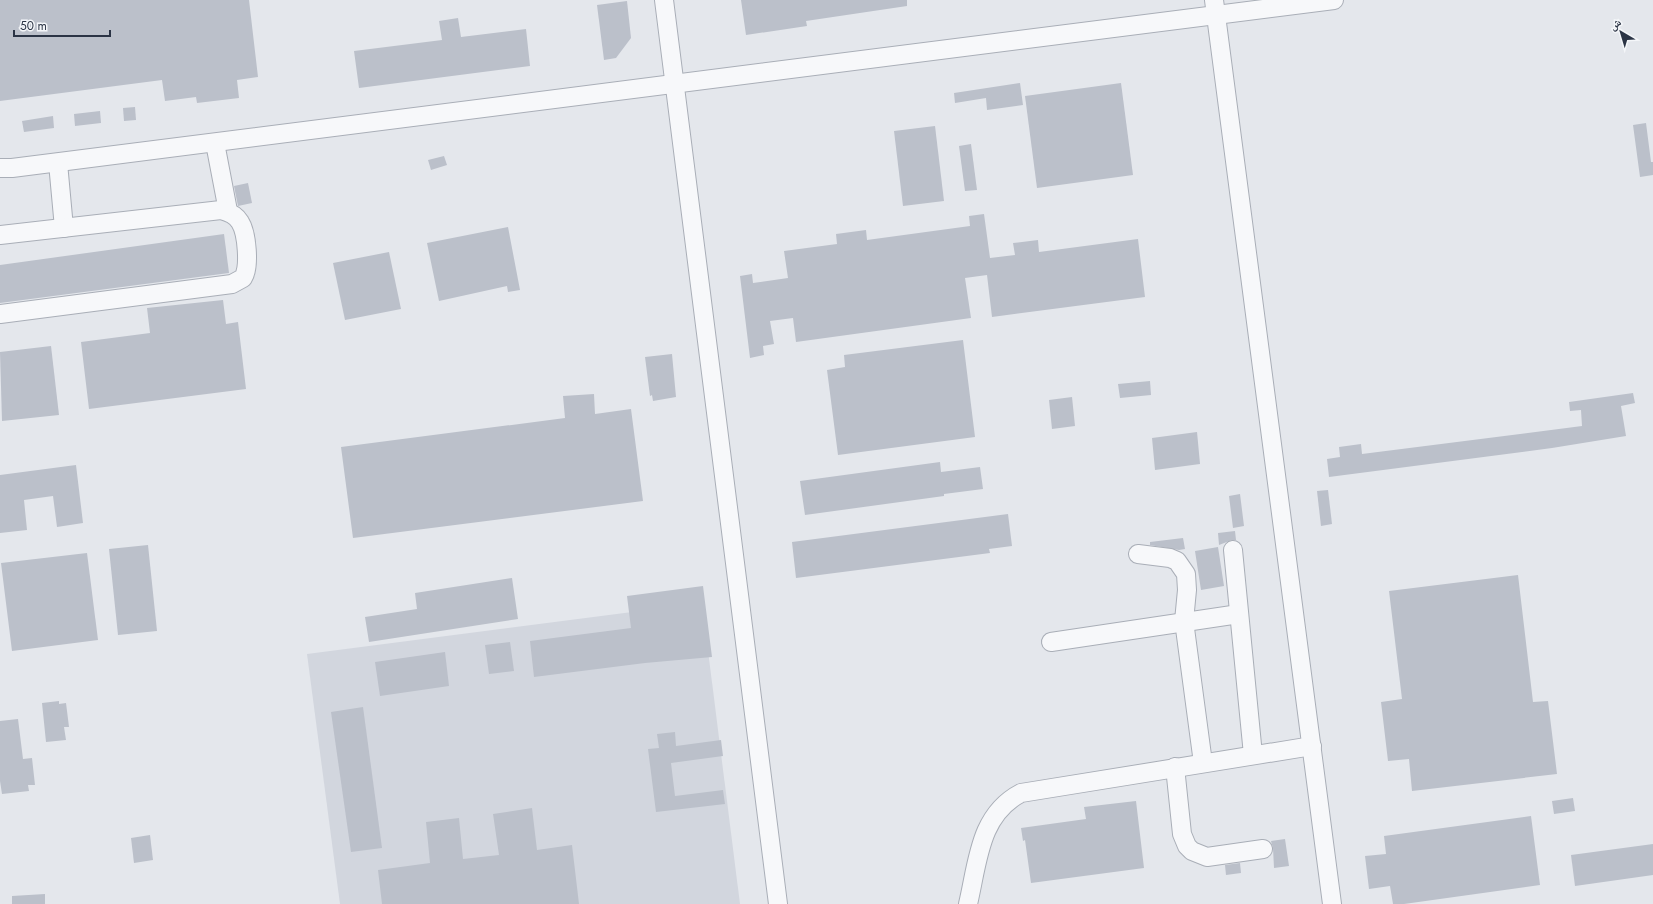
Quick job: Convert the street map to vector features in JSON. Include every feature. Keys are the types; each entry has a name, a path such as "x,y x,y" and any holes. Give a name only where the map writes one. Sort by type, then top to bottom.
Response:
{"street":[{"path":"664,0 778,904"},
{"path":"4,170 675,84 1215,7 1334,0"},
{"path":"1215,7 1332,904"},
{"path":"215,142 228,211"},
{"path":"58,163 64,228"},
{"path":"0,235 214,210 228,211 235,216 243,227 248,263 246,273 236,283 0,314"},
{"path":"1233,550 1253,755"},
{"path":"1138,554 1170,558 1177,561 1182,567 1187,581 1184,621 1203,763"},
{"path":"1051,642 1239,614"},
{"path":"968,904 988,826 994,815 1010,799 1033,790 1312,746"},
{"path":"1175,767 1182,834 1187,846 1192,851 1207,858 1263,849"}],"shaded area":[{"path":"702,603 740,904 340,904 307,654"}],"building":[{"path":"0,0 249,0 258,77 237,80 239,98 197,103 196,97 165,101 162,80 0,101"},
{"path":"741,0 907,0 907,6 806,21 807,26 746,35"},
{"path":"627,1 631,38 616,58 604,60 597,5"},
{"path":"458,18 461,37 526,29 530,66 359,88 354,51 442,40 439,21"},
{"path":"1020,83 1023,105 987,110 986,98 955,103 954,93"},
{"path":"1121,83 1133,175 1037,188 1025,96"},
{"path":"135,107 136,120 124,121 123,108"},
{"path":"100,111 101,123 75,126 74,114"},
{"path":"53,116 54,128 24,132 22,121"},
{"path":"1646,123 1651,162 1653,162 1653,175 1640,177 1633,125"},
{"path":"935,126 944,201 903,206 894,131"},
{"path":"971,144 977,190 965,191 959,146"},
{"path":"444,156 447,165 431,170 428,160"},
{"path":"248,183 252,203 238,206 234,186"},
{"path":"984,214 990,258 1015,255 1013,243 1038,240 1039,252 1138,239 1145,297 992,317 987,275 965,278 971,318 796,342 793,318 770,321 774,344 763,346 764,355 750,358 740,276 752,274 753,283 788,278 784,251 837,244 836,234 866,230 867,240 970,226 969,216"},
{"path":"508,227 520,290 508,292 507,286 439,301 427,243"},
{"path":"224,234 229,273 0,303 0,265"},
{"path":"389,252 401,309 345,320 333,263"},
{"path":"223,300 226,324 238,322 246,389 89,409 81,342 150,333 147,308"},
{"path":"963,340 975,437 838,455 827,370 845,367 844,355"},
{"path":"51,346 59,415 2,421 0,352"},
{"path":"672,354 676,397 653,401 652,395 650,396 645,357"},
{"path":"1150,381 1151,395 1120,398 1118,384"},
{"path":"1633,393 1635,403 1621,406 1626,436 1552,448 1329,477 1327,459 1340,457 1339,447 1361,444 1362,454 1582,426 1581,410 1570,411 1569,402"},
{"path":"594,394 595,414 631,409 643,501 353,538 341,447 565,418 563,396"},
{"path":"1072,397 1075,426 1052,429 1049,400"},
{"path":"1197,432 1200,464 1155,470 1152,438"},
{"path":"940,462 941,472 980,467 983,489 944,494 944,496 805,515 800,481"},
{"path":"76,465 83,523 57,527 53,496 24,500 27,530 0,533 0,475"},
{"path":"1328,490 1332,524 1321,526 1317,491"},
{"path":"1240,494 1244,526 1233,528 1229,496"},
{"path":"1008,514 1012,546 989,549 990,553 796,578 792,542"},
{"path":"1235,531 1236,540 1219,545 1218,533"},
{"path":"1183,538 1185,549 1179,550 1150,545 1150,542"},
{"path":"148,545 157,631 118,635 109,549"},
{"path":"1218,547 1224,586 1201,590 1195,551"},
{"path":"87,553 98,640 12,651 1,563"},
{"path":"1518,575 1533,702 1548,701 1557,774 1412,791 1409,759 1388,761 1381,702 1402,699 1389,591"},
{"path":"512,578 518,619 369,642 365,617 417,609 415,593"},
{"path":"703,586 712,657 645,663 534,677 530,641 631,628 627,596"},
{"path":"510,642 514,671 489,674 485,645"},
{"path":"445,652 449,686 380,696 375,662"},
{"path":"59,701 59,704 66,703 69,727 64,727 66,740 46,742 42,703"},
{"path":"363,707 382,848 351,852 331,712"},
{"path":"18,719 23,759 32,758 35,785 28,785 29,791 2,794 0,781 0,721"},
{"path":"675,732 676,746 721,740 723,756 671,763 675,796 723,790 725,804 656,812 648,749 659,748 657,734"},
{"path":"1573,798 1575,811 1554,814 1552,801"},
{"path":"1136,801 1144,868 1031,883 1025,840 1023,841 1021,828 1086,819 1084,807"},
{"path":"532,808 537,850 572,845 579,904 382,904 378,870 430,863 426,822 459,818 463,859 499,855 493,814"},
{"path":"1531,816 1540,885 1404,904 1393,904 1390,886 1369,889 1365,856 1386,854 1384,836"},
{"path":"150,835 153,860 134,863 131,838"},
{"path":"1285,839 1289,866 1274,868 1273,848 1271,841"},
{"path":"1653,844 1653,875 1575,886 1571,855"},
{"path":"1240,863 1241,873 1226,875 1225,865"},
{"path":"45,894 45,904 12,904 12,896"}]}
